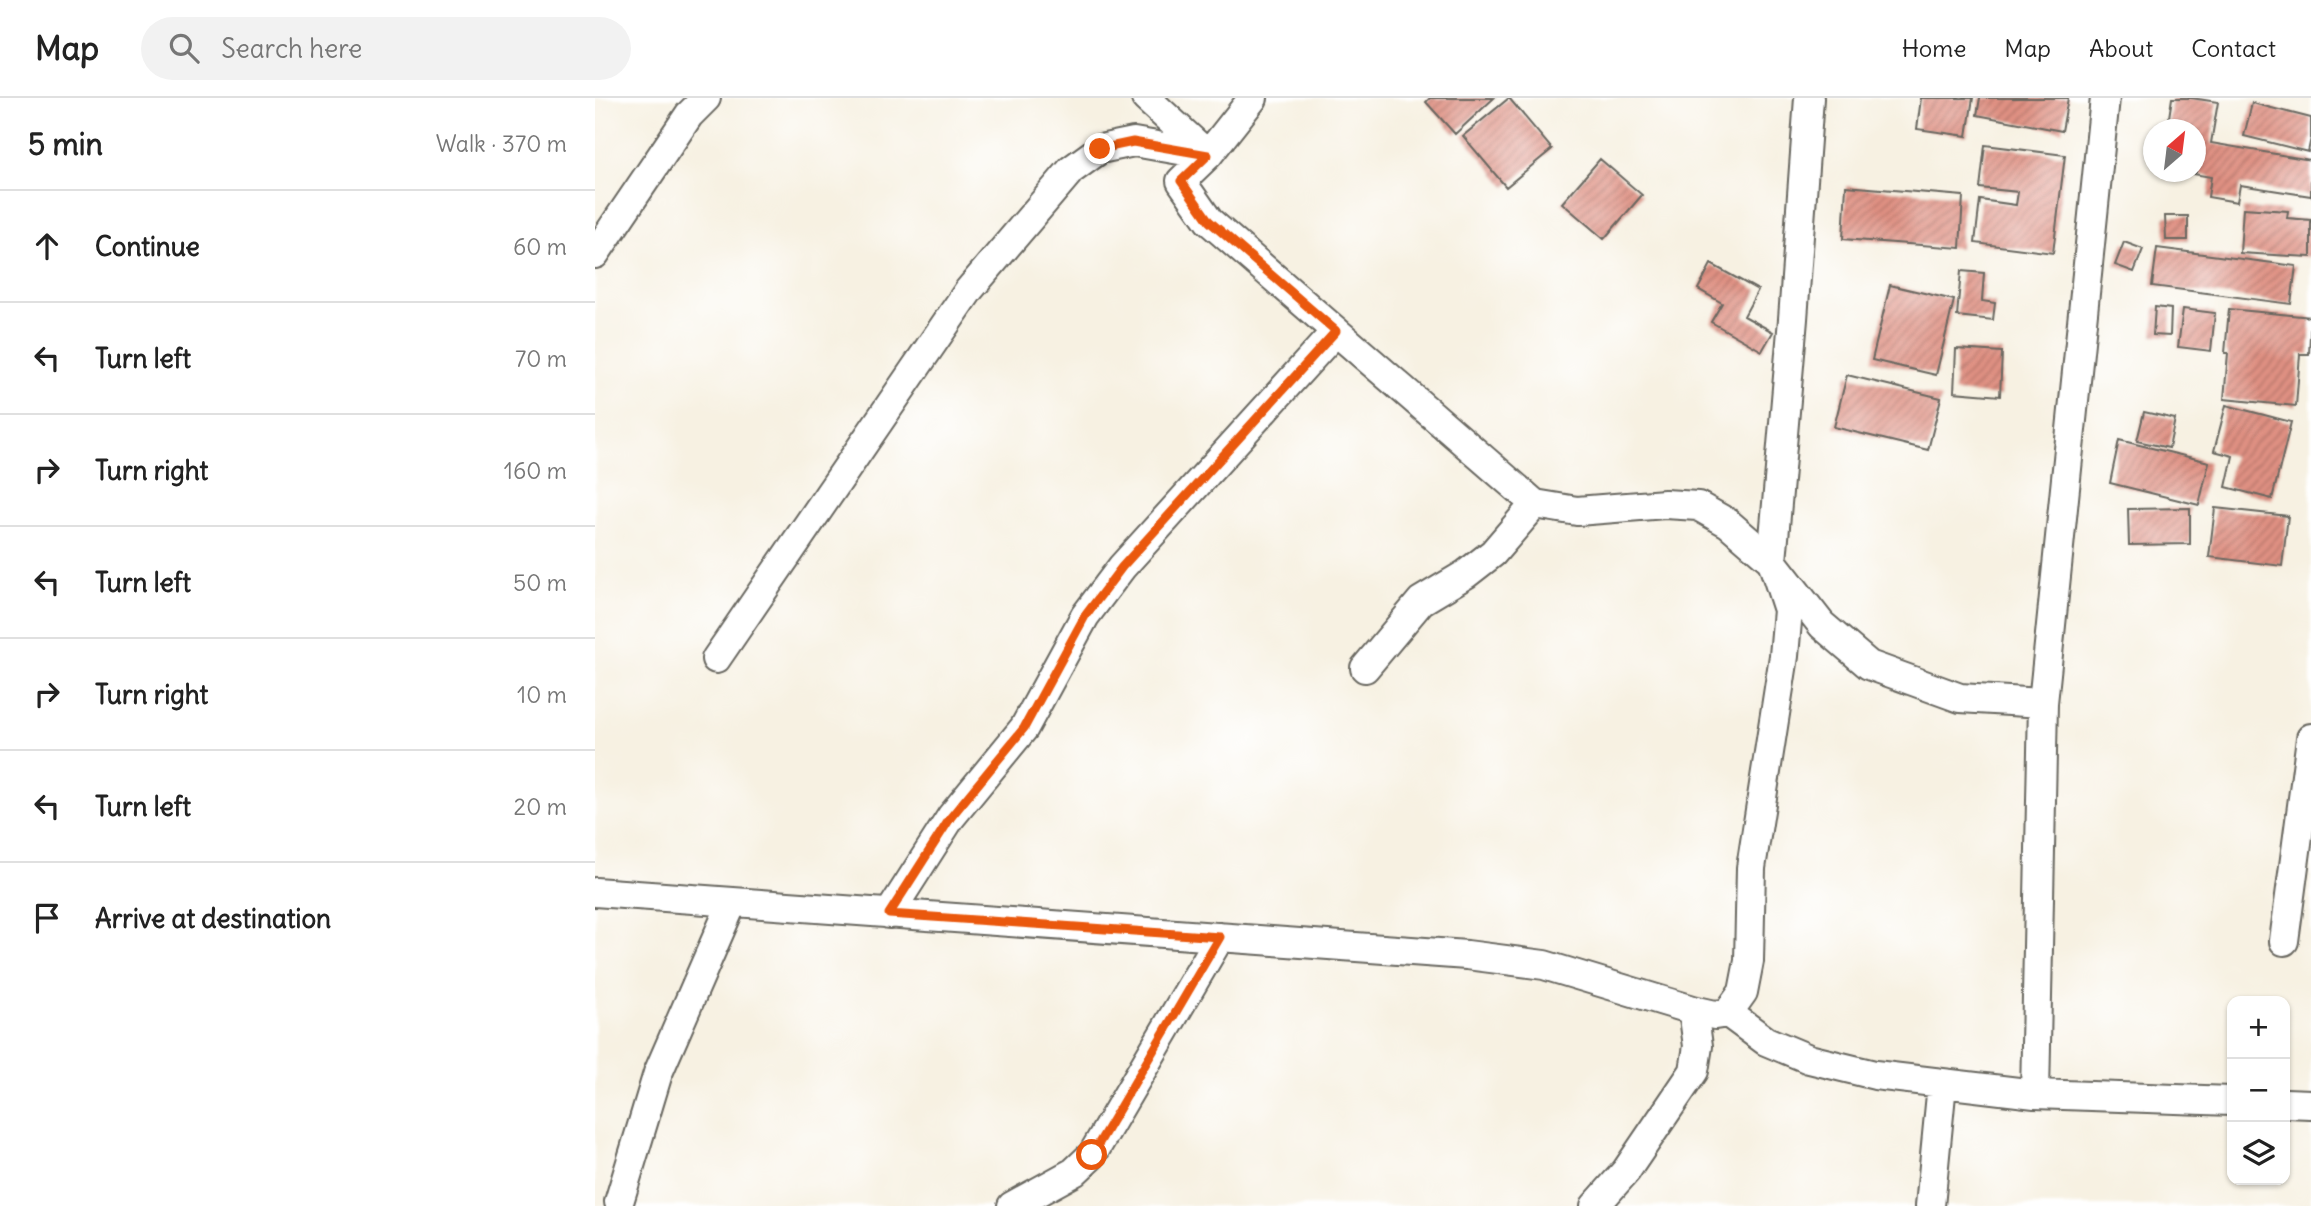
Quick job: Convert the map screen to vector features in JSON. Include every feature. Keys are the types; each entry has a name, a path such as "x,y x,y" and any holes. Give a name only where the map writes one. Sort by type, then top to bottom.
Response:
{"street":[{"path":"595,254 689,115 706,98"},
{"path":"1146,98 1208,155"},
{"path":"1253,98 1208,155 1181,181 1209,221 1535,503 1577,510 1665,504 1698,506 1728,523 1772,561 1822,625 1869,665 1961,698 2043,704"},
{"path":"1728,1013 1743,992 1749,961 1751,868 1784,656 1788,610 1772,561 1809,98"},
{"path":"2035,1094 2043,704 2105,98"},
{"path":"716,659 969,290 1071,170 1100,149 1133,142 1208,155"},
{"path":"889,914 951,817 1024,728 1085,616 1114,577 1336,331"},
{"path":"1365,668 1422,601 1466,574 1493,553 1535,503"},
{"path":"2284,941 2311,738"},
{"path":"595,892 1467,955 1544,965 1693,1010 1714,1015 1728,1013 1766,1041 1809,1059 1875,1075 2035,1094 2227,1101"},
{"path":"619,1202 658,1073 732,903"},
{"path":"1012,1206 1074,1172 1092,1155 1220,937"},
{"path":"1595,1206 1626,1171 1694,1072 1698,1046 1693,1010"},
{"path":"1930,1206 1943,1084"},
{"path":"2290,1103 2311,1104"}],"building":[{"path":"1430,98 1494,98 1455,134 1426,102"},
{"path":"1509,98 1552,149 1506,187 1463,136"},
{"path":"1921,98 1973,98 1967,136 1917,129"},
{"path":"1980,98 2068,98 2062,131 1977,115"},
{"path":"2172,98 2218,102 2211,143 2311,160 2311,196 2240,185 2237,202 2208,197 2211,177 2206,176 2206,119 2169,119"},
{"path":"2252,103 2311,118 2308,152 2244,136"},
{"path":"1985,145 2065,155 2053,253 1975,243 1980,200 2016,205 2018,192 1980,188"},
{"path":"1600,159 1642,195 1604,239 1562,203"},
{"path":"1846,186 1963,196 1960,248 1843,239"},
{"path":"2243,208 2288,211 2287,218 2311,220 2311,257 2240,253"},
{"path":"2165,216 2188,216 2188,240 2166,240"},
{"path":"2124,242 2143,249 2134,272 2115,265"},
{"path":"2157,248 2296,266 2291,304 2152,286"},
{"path":"1711,264 1758,290 1744,316 1773,332 1762,351 1711,322 1722,303 1698,289"},
{"path":"1961,271 1984,273 1982,301 1995,303 1993,320 1957,316"},
{"path":"1890,285 1954,300 1936,375 1872,360"},
{"path":"2155,307 2171,309 2170,336 2153,335"},
{"path":"2183,309 2215,313 2211,351 2178,347"},
{"path":"2229,309 2311,317 2309,354 2300,354 2296,406 2224,399"},
{"path":"1956,349 2002,352 2000,396 1954,392"},
{"path":"1847,375 1941,398 1928,450 1834,427"},
{"path":"2226,405 2291,422 2272,499 2226,487 2233,456 2214,451"},
{"path":"2144,412 2175,419 2169,448 2137,441"},
{"path":"2119,440 2209,462 2199,505 2110,483"},
{"path":"2190,508 2190,544 2129,545 2128,509"},
{"path":"2215,508 2288,516 2282,566 2209,557"}],"route":[{"path":"1092,1155 1220,937 889,914 951,817 1024,728 1085,616 1122,567 1336,331 1209,221 1181,181 1208,155 1133,142 1100,149"}]}
